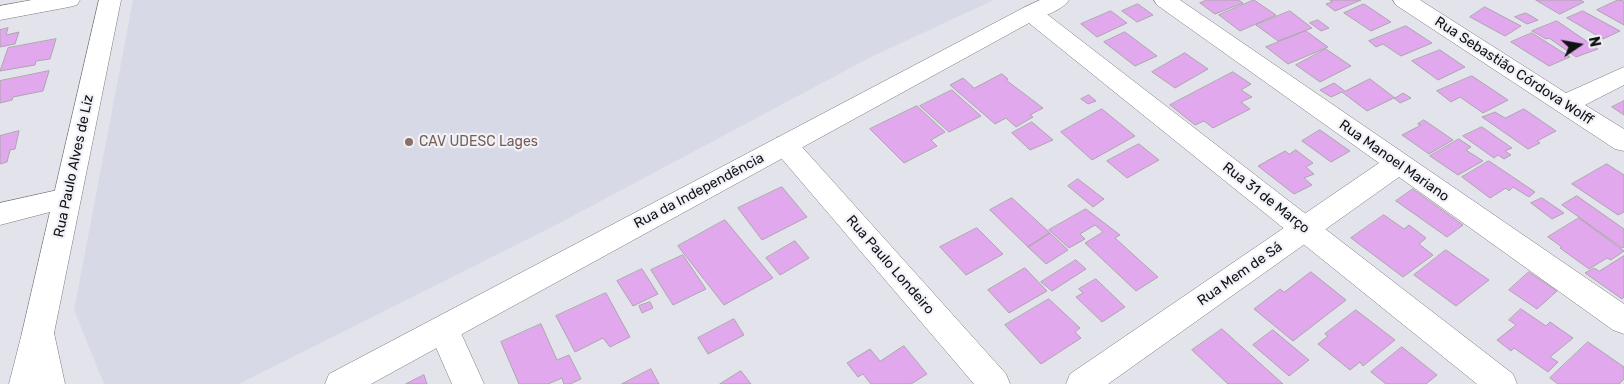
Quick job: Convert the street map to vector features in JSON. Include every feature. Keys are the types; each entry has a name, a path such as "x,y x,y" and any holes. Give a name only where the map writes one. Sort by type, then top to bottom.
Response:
{"street":[{"path":"0,13 69,0"},
{"name":"Rua Paulo Alves de Liz","path":"24,384 38,333 110,0"},
{"name":"Rua da Independência","path":"341,384 1058,0"},
{"name":"Rua Manoel Mariano","path":"1164,0 1624,321"},
{"name":"Rua Sebastião Córdova Wolff","path":"1404,0 1624,142"},
{"name":"Rua 31 de Março","path":"1031,13 1501,384"},
{"path":"1565,104 1624,75"},
{"name":"Rua Paulo Londeiro","path":"785,145 994,384"},
{"name":"Rua Mem de Sá","path":"1082,384 1398,164"},
{"path":"0,214 67,198"},
{"path":"444,329 468,384"},
{"name":"Rua Paulo Alves de Liz","path":"38,333 49,384"}],"shaded area":[{"name":"CAV UDESC Lages","path":"133,0 994,0 869,58 554,226 239,384 104,384 74,310"}],"building":[{"path":"1207,0 1239,0 1243,3 1215,14 1200,3"},
{"path":"1254,0 1276,15 1240,31 1219,15"},
{"path":"1330,0 1361,0 1335,11 1326,4 1332,2"},
{"path":"1536,0 1580,0 1584,2 1560,14"},
{"path":"1618,0 1624,1 1624,25 1597,10"},
{"path":"1138,4 1153,15 1137,22 1122,11"},
{"path":"1364,4 1391,22 1371,31 1344,13"},
{"path":"1485,7 1521,26 1505,36 1470,17"},
{"path":"1111,11 1127,23 1097,37 1081,24"},
{"path":"1290,11 1312,28 1278,41 1256,25"},
{"path":"1583,11 1620,31 1603,39 1567,18"},
{"path":"1526,13 1538,20 1527,24 1515,17"},
{"path":"1318,20 1329,28 1321,31 1310,23"},
{"path":"1557,21 1598,49 1576,57 1549,38 1546,39 1532,31"},
{"path":"1406,26 1432,43 1401,56 1383,44 1376,47 1369,41"},
{"path":"8,28 6,35 19,32 15,44 0,47 0,30"},
{"path":"1306,31 1328,47 1288,64 1266,47"},
{"path":"1125,32 1157,56 1135,66 1104,42"},
{"path":"1532,33 1570,57 1549,66 1511,42"},
{"path":"56,39 50,59 36,61 35,65 0,71 8,48"},
{"path":"1326,49 1351,66 1320,82 1296,65"},
{"path":"1440,50 1465,67 1438,80 1412,61"},
{"path":"1185,53 1208,69 1175,88 1152,72"},
{"path":"49,71 43,91 13,97 12,100 0,103 0,81"},
{"path":"1233,72 1251,84 1241,90 1252,97 1241,102 1250,109 1213,128 1204,121 1195,125 1170,105"},
{"path":"1002,74 1008,79 1006,80 1043,108 1030,115 1033,117 1016,127 1006,118 995,124 950,85 963,78 974,88"},
{"path":"1472,76 1508,100 1483,113 1460,97 1451,102 1437,91"},
{"path":"1370,79 1395,98 1403,93 1411,98 1400,103 1394,98 1367,111 1342,92 1331,97 1320,90 1334,83 1345,91"},
{"path":"952,90 981,116 949,132 920,106"},
{"path":"1089,95 1096,101 1088,104 1081,99"},
{"path":"1624,101 1624,115 1612,107"},
{"path":"917,106 945,132 931,140 937,146 904,163 870,129"},
{"path":"1102,109 1135,136 1092,160 1061,132"},
{"path":"1524,109 1556,131 1537,141 1540,143 1528,149 1482,117 1495,112 1505,118"},
{"path":"1424,120 1453,140 1429,154 1402,135 1421,125 1418,124"},
{"path":"1032,122 1053,140 1030,150 1012,133"},
{"path":"1482,127 1512,148 1505,151 1511,155 1504,159 1498,155 1494,158 1463,136"},
{"path":"1320,130 1350,151 1331,162 1302,141"},
{"path":"19,131 15,149 10,150 7,162 0,164 0,136"},
{"path":"1459,139 1471,147 1466,150 1483,161 1458,175 1430,156"},
{"path":"1139,144 1159,160 1127,178 1107,161"},
{"path":"1296,150 1313,163 1306,167 1314,174 1304,178 1312,185 1294,194 1258,166 1285,151 1289,154"},
{"path":"1489,161 1535,192 1529,197 1513,187 1509,191 1506,188 1490,198 1462,177"},
{"path":"1607,164 1624,175 1624,212 1618,215 1572,184"},
{"path":"1078,179 1104,199 1093,207 1068,186"},
{"path":"782,187 807,217 762,240 738,208"},
{"path":"1413,189 1463,225 1447,237 1396,201"},
{"path":"1577,196 1624,229 1624,247 1622,248 1562,205"},
{"path":"1012,198 1050,233 1028,247 990,210"},
{"path":"1542,198 1564,213 1552,219 1531,203"},
{"path":"1086,209 1120,235 1115,238 1158,277 1136,291 1085,243 1103,232 1095,225 1080,234 1085,239 1069,248 1049,230"},
{"path":"1384,215 1404,229 1409,225 1426,238 1419,244 1433,255 1403,277 1351,238"},
{"path":"1579,218 1624,251 1611,260 1607,258 1589,269 1548,237"},
{"path":"725,220 773,278 724,305 678,246"},
{"path":"977,228 1003,254 966,275 940,247"},
{"path":"1050,233 1068,250 1046,264 1028,247"},
{"path":"795,241 809,258 780,275 766,258"},
{"path":"1446,250 1489,280 1456,306 1414,275"},
{"path":"683,255 706,289 673,305 651,270"},
{"path":"1624,256 1624,297 1622,299 1585,273 1594,268 1599,271"},
{"path":"1076,260 1086,269 1052,291 1041,282"},
{"path":"1025,268 1047,291 1009,313 988,290"},
{"path":"642,269 658,294 633,306 617,281"},
{"path":"1311,272 1346,300 1293,341 1254,309 1280,289 1284,292"},
{"path":"1529,272 1557,291 1537,309 1509,290"},
{"path":"1096,279 1125,307 1102,322 1076,297 1083,293 1079,289"},
{"path":"606,293 630,337 610,347 603,338 575,352 556,316"},
{"path":"1049,299 1080,328 1075,332 1081,338 1041,364 1005,325"},
{"path":"650,302 653,308 642,313 639,306"},
{"path":"1521,309 1546,326 1550,322 1573,338 1550,357 1558,362 1548,372 1514,348 1511,351 1497,340 1516,325 1509,320"},
{"path":"1356,310 1395,340 1363,366 1360,362 1350,370 1318,344 1328,336 1325,334"},
{"path":"734,319 744,335 708,354 698,338"},
{"path":"541,324 557,360 569,355 581,379 570,384 564,384 562,378 548,384 519,384 501,342"},
{"path":"1222,329 1283,384 1228,384 1192,350"},
{"path":"1273,330 1309,360 1289,376 1253,345"},
{"path":"1588,342 1624,367 1624,379 1619,384 1558,384 1550,378"},
{"path":"904,346 927,374 911,384 871,384 863,374 858,377 847,363 870,349 880,361"},
{"path":"1402,347 1437,375 1426,384 1386,384 1371,372"},
{"path":"651,369 659,384 622,384"},
{"path":"741,371 751,384 720,384"},
{"path":"424,375 427,384 406,384"}],"place":[{"name":"CAV UDESC Lages","path":"409,142"}]}
